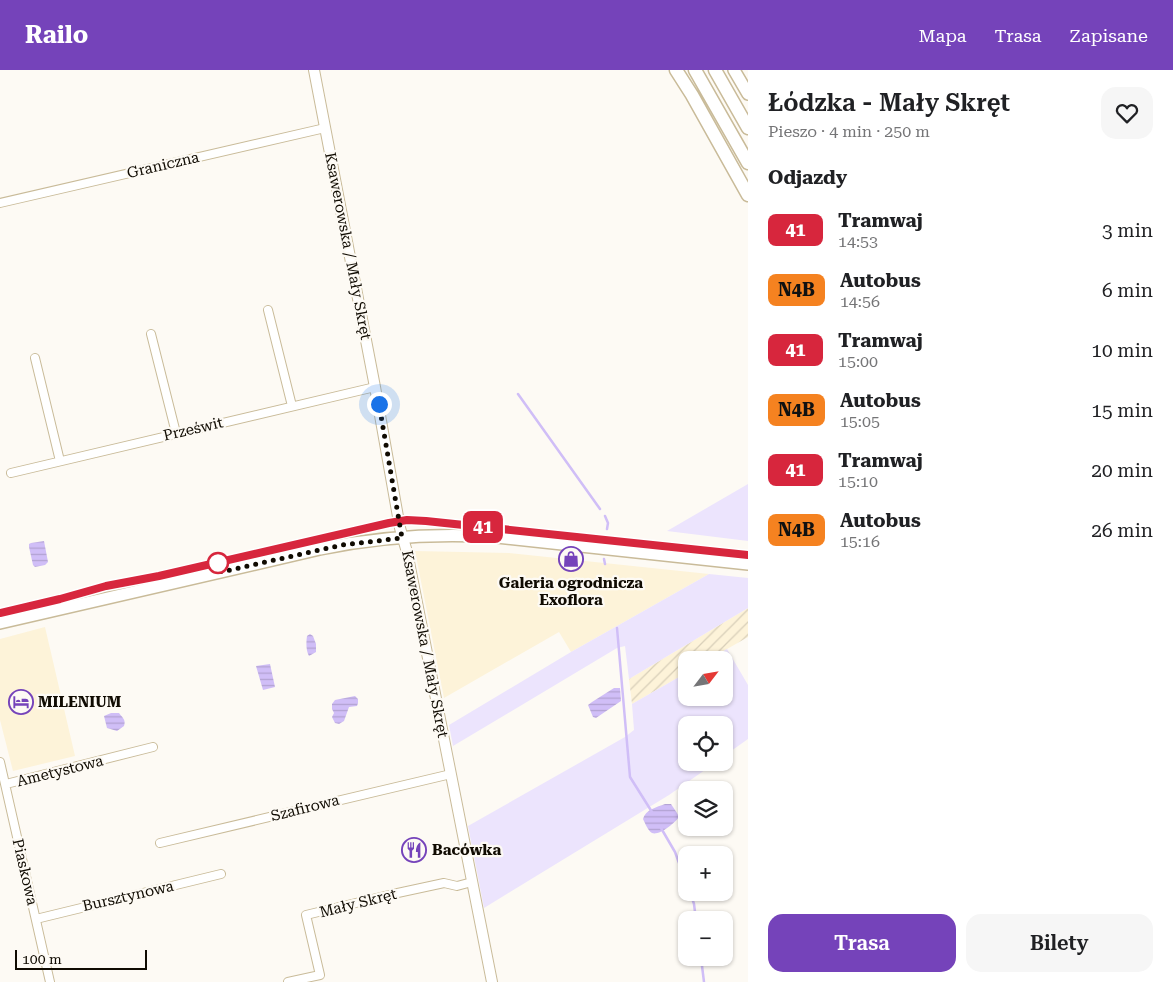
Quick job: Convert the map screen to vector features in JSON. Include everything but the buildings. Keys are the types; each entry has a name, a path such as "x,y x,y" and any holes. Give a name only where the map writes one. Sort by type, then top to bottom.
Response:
{"main road":[{"path":"676,70 748,195"},
{"path":"695,70 748,163"},
{"path":"715,70 748,128"},
{"path":"734,70 748,94"},
{"path":"0,623 320,549 402,538 455,535 497,537 748,564"}],"street":[{"name":"Ksawerowska / Mały Skręt","path":"314,70 376,386 402,538 407,552 492,982"},
{"name":"Graniczna","path":"0,203 325,128"},
{"path":"268,310 292,406"},
{"path":"151,334 176,433"},
{"path":"35,358 60,460"},
{"name":"Prześwit","path":"11,473 376,386"},
{"name":"Ametystowa","path":"6,784 154,747"},
{"name":"Piaskowa","path":"0,762 50,982"},
{"name":"Szafirowa","path":"160,843 451,774"},
{"name":"Bursztynowa","path":"36,919 221,874"},
{"name":"Mały Skręt","path":"288,982 320,974 306,915 419,888 444,884 457,886 472,882"}],"shaded area":[{"path":"748,484 748,541 667,531"},
{"path":"44,541 48,562 45,565 35,567 29,544"},
{"path":"415,551 509,553 709,574 571,652 559,632 444,698"},
{"path":"709,574 748,578 748,608 629,679 625,646 617,648 453,746 449,725 571,652"},
{"path":"748,608 748,637 724,651 678,651 678,678 632,704 629,679"},
{"path":"45,627 75,756 13,771 0,720 0,639"},
{"path":"310,634 313,636 316,644 316,652 309,656 306,641 307,636"},
{"path":"733,659 748,685 748,739 733,750 733,716 678,716 678,771 704,771 689,781 678,781 678,789 669,795 484,908 468,826 625,737 634,730 632,704 678,678 678,706 733,706"},
{"path":"270,664 275,687 263,690 256,666"},
{"path":"614,688 620,688 621,701 596,718 593,717 588,705"},
{"path":"355,696 358,699 357,706 349,707 344,721 339,724 335,723 332,717 334,713 332,704 335,700"},
{"path":"111,713 119,713 125,724 117,731 107,728 104,716"},
{"path":"665,804 671,804 678,818 663,831 652,833 643,819 646,813"}],"waterway":[{"path":"518,394 600,509"},
{"path":"605,516 608,523 607,529"},
{"path":"604,559 605,564"},
{"path":"617,628 630,777 652,812"},
{"path":"661,828 678,860"},
{"path":"693,901 695,911"},
{"path":"702,966 704,982"}],"tram line":[{"name":"41","path":"0,613 118,583 159,576 407,520 748,555"},
{"path":"0,613 118,583 159,576 389,523 407,521 426,521 748,555"}],"place":[{"name":"Galeria ogrodnicza Exoflora","path":"571,559"},
{"name":"MILENIUM","path":"21,702"},
{"name":"Bacówka","path":"414,850"}],"route":[{"path":"218,563 221,572 320,549 402,538 379,404"}]}
